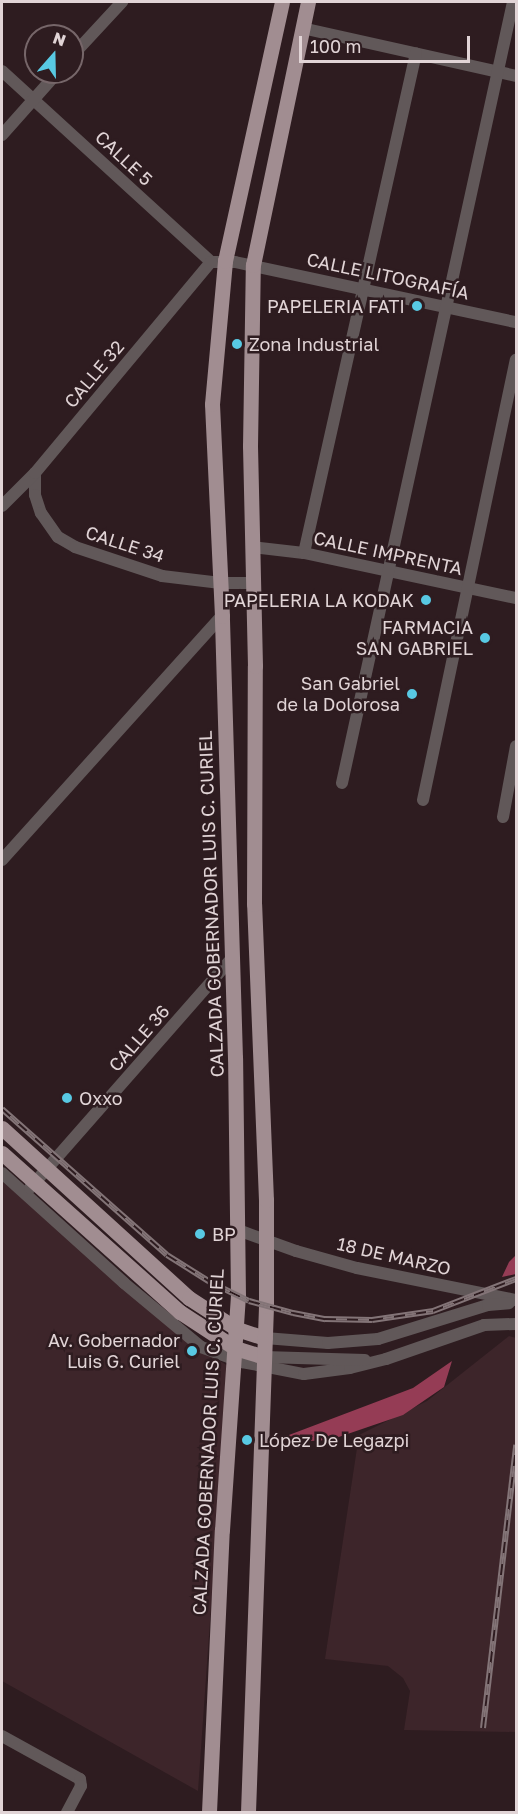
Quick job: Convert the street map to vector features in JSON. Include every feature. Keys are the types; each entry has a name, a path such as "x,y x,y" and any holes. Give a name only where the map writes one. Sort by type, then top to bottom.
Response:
{"main road":[{"name":"CALZADA GOBERNADOR LUIS C. CURIEL","path":"208,1812 222,1530 237,1329 237,1230 222,616 212,404 218,262 282,2"},
{"path":"248,1812 266,1338 266,1241 254,904 255,666 250,446 253,266 308,2"},
{"path":"2,1128 189,1298 237,1329 266,1338"},
{"path":"2,1154 30,1188 180,1312 235,1354 264,1362"}],"street":[{"path":"84,44 122,2"},
{"path":"342,783 513,2"},
{"path":"302,28 516,76"},
{"path":"304,553 416,53"},
{"name":"CALLE 5","path":"2,71 218,262"},
{"path":"2,135 47,84"},
{"name":"CALLE LITOGRAFÍA","path":"218,262 253,266 516,322"},
{"name":"CALLE 32","path":"2,506 35,473 218,262"},
{"path":"423,800 516,360"},
{"name":"CALLE 34","path":"35,473 35,495 41,513 58,537 75,547 162,576 221,583 253,583"},
{"name":"CALLE IMPRENTA","path":"252,547 304,553 516,598"},
{"path":"2,860 222,616"},
{"path":"503,817 516,746"},
{"name":"CALLE 36","path":"30,1188 231,959"},
{"path":"2,1173 30,1188"},
{"name":"18 DE MARZO","path":"237,1230 357,1268 516,1301"},
{"path":"266,1338 328,1343 378,1339 488,1305 516,1301"},
{"path":"264,1362 386,1359 484,1325 515,1322"},
{"path":"2,1736 76,1776 82,1782 67,1812"}],"shaded area":[{"path":"2,1181 188,1341 228,1366 198,1791 2,1681"},
{"path":"516,1255 516,1274 502,1277 509,1262"},
{"path":"509,1336 516,1338 516,1732 404,1730 410,1691 403,1678 388,1666 325,1659 359,1435 427,1401"},
{"path":"452,1361 444,1387 403,1415 330,1440 289,1442 281,1438 413,1388"}],"railway":[{"path":"2,1109 167,1255 210,1282 249,1301 325,1319 372,1320 433,1311 516,1279"},
{"path":"483,1728 516,1445"}],"place":[{"name":"PAPELERIA FATI","path":"417,306"},
{"name":"Zona Industrial","path":"237,344"},
{"name":"PAPELERIA LA KODAK","path":"426,600"},
{"name":"FARMACIA SAN GABRIEL","path":"485,638"},
{"name":"San Gabriel de la Dolorosa","path":"412,694"},
{"name":"Oxxo","path":"67,1098"},
{"name":"BP","path":"200,1234"},
{"name":"Av. Gobernador Luis G. Curiel","path":"192,1351"},
{"name":"López De Legazpi","path":"247,1440"}]}
